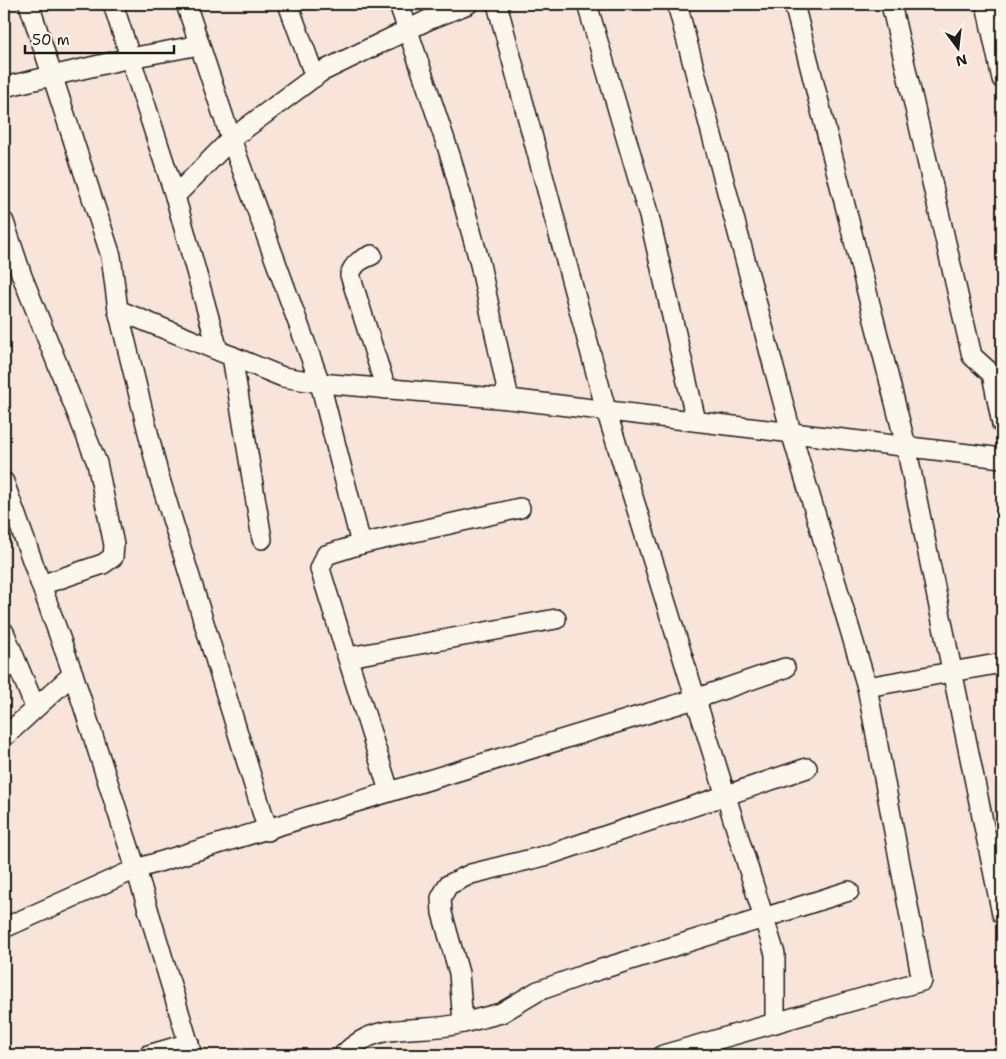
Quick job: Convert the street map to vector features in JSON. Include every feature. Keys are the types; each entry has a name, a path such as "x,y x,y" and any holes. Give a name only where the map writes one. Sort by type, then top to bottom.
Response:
{"street":[{"path":"29,4 111,256 118,310 166,501 268,831"},
{"path":"113,4 225,353 262,539"},
{"path":"186,4 231,139 320,383 361,544"},
{"path":"288,4 315,77"},
{"path":"399,4 451,158 477,255 509,399"},
{"path":"175,196 231,139 315,77 408,30 468,4"},
{"path":"497,4 606,410 775,954 776,1023"},
{"path":"587,4 649,216 696,421"},
{"path":"663,1055 922,981 867,687 791,432 677,4"},
{"path":"794,4 906,446 1002,914"},
{"path":"891,4 972,356 992,374 1002,424"},
{"path":"986,4 1002,79"},
{"path":"4,87 130,58 200,45"},
{"path":"4,222 22,276 97,463 114,545 113,557 102,564 41,586"},
{"path":"372,255 358,261 353,266 350,275 386,389"},
{"path":"118,310 283,376 320,383 509,399 1002,458"},
{"path":"4,482 73,674 136,869 191,1049 148,1055"},
{"path":"389,791 349,657 320,569 326,555 361,544 520,508"},
{"path":"349,657 556,619"},
{"path":"4,632 35,707"},
{"path":"867,687 1002,663"},
{"path":"4,928 136,869 268,831 389,791 695,699 785,668"},
{"path":"4,737 73,674"},
{"path":"462,1023 460,972 442,914 441,898 448,885 471,874 548,855 807,768"},
{"path":"343,1055 355,1044 384,1030 432,1029 502,1013 538,991 586,974 849,891"}]}
